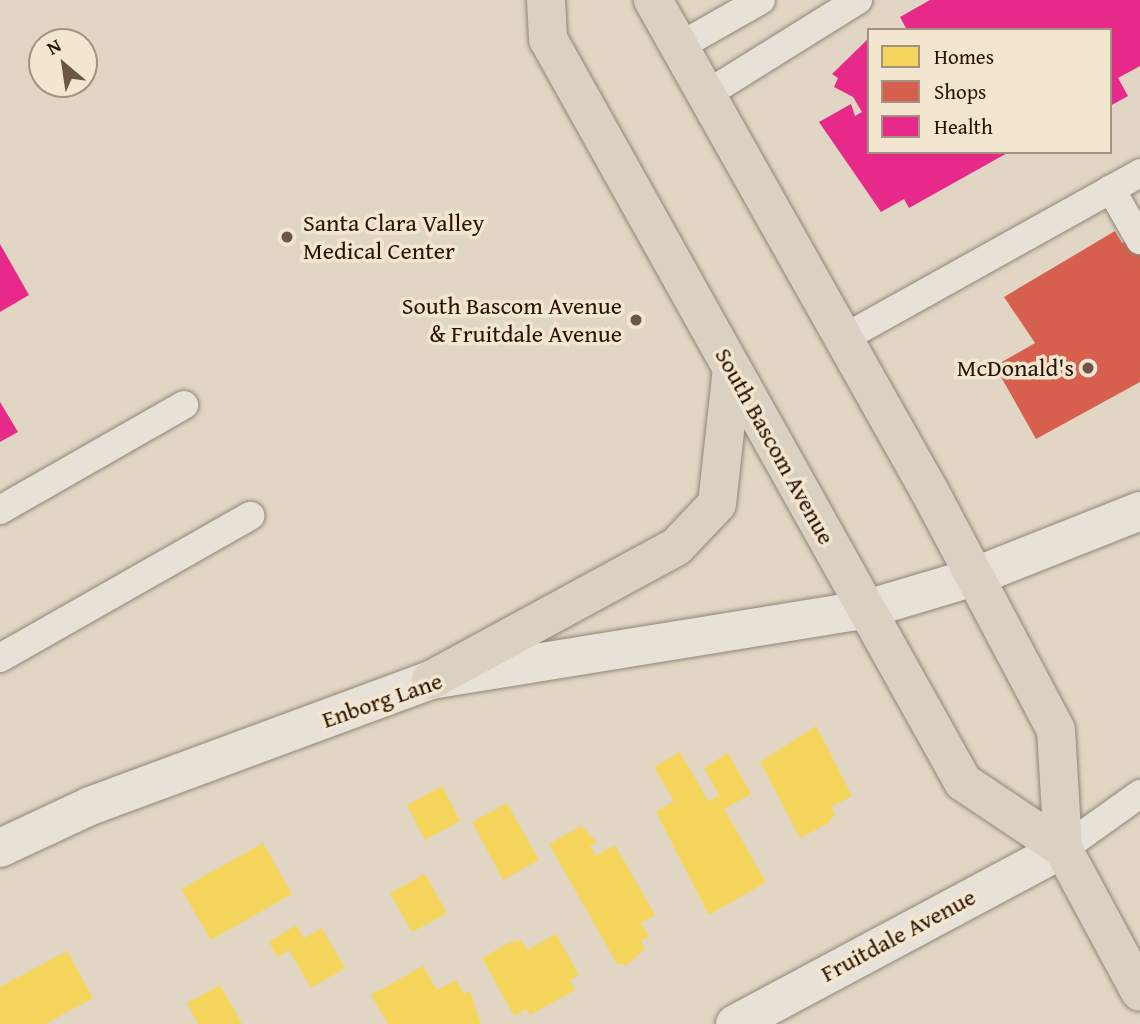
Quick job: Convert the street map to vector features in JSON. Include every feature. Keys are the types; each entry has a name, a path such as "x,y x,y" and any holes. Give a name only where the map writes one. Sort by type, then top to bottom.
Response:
{"main road":[{"name":"South Bascom Avenue","path":"546,0 548,39 963,782 1063,849"},
{"name":"South Bascom Avenue","path":"653,0 845,338 971,579 1056,730 1063,849 1140,992"},
{"path":"431,680 676,547 717,504 732,369"}],"street":[{"path":"867,609 971,579 1140,511"},
{"name":"Enborg Lane","path":"0,848 90,806 431,680 867,609"},
{"name":"Fruitdale Avenue","path":"735,1024 1063,849"}],"lane":[{"path":"680,46 761,0"},
{"path":"707,94 858,0"},
{"path":"845,338 1140,173"},
{"path":"1111,189 1140,240"},
{"path":"0,510 184,405"},
{"path":"0,658 250,516"},
{"path":"1063,849 1140,794"}],"building: Homes":[{"path":"816,726 852,796 831,807 835,814 827,824 800,838 760,762"},
{"path":"680,752 709,802 719,795 704,768 728,753 751,794 724,809 766,882 709,915 656,812 674,801 654,767"},
{"path":"442,786 460,821 425,840 407,805"},
{"path":"507,803 539,860 503,880 472,822"},
{"path":"581,826 597,842 590,846 596,856 615,845 655,915 641,923 649,936 641,941 645,949 627,965 617,964 549,844"},
{"path":"263,843 292,894 211,940 181,889"},
{"path":"425,874 447,913 412,932 390,893"},
{"path":"296,925 304,938 322,928 345,968 311,988 289,950 277,957 269,942"},
{"path":"556,934 579,975 570,980 575,990 530,1015 526,1009 514,1016 482,958 510,942 521,940 527,950"},
{"path":"67,951 93,998 45,1024 0,1024 0,987"},
{"path":"423,966 437,990 456,980 464,994 470,991 481,1024 388,1024 371,995"},
{"path":"220,985 242,1024 198,1024 187,1003"}],"building: Shops":[{"path":"1115,231 1122,243 1132,238 1140,252 1140,382 1036,439 995,366 1035,343 1004,297"}],"building: Health":[{"path":"930,0 1140,0 1140,66 1118,78 1128,96 1112,105 1112,28 906,28 900,17"},
{"path":"867,40 867,154 1005,154 909,208 904,199 881,212 819,122 851,104 855,116 862,112 853,97 834,87 838,78 832,74"},
{"path":"0,244 29,295 0,312"},
{"path":"0,402 18,432 0,442"}],"place":[{"name":"Santa Clara Valley Medical Center","path":"287,237"},
{"name":"South Bascom Avenue & Fruitdale Avenue","path":"636,320"},
{"name":"McDonald's","path":"1088,368"}]}
